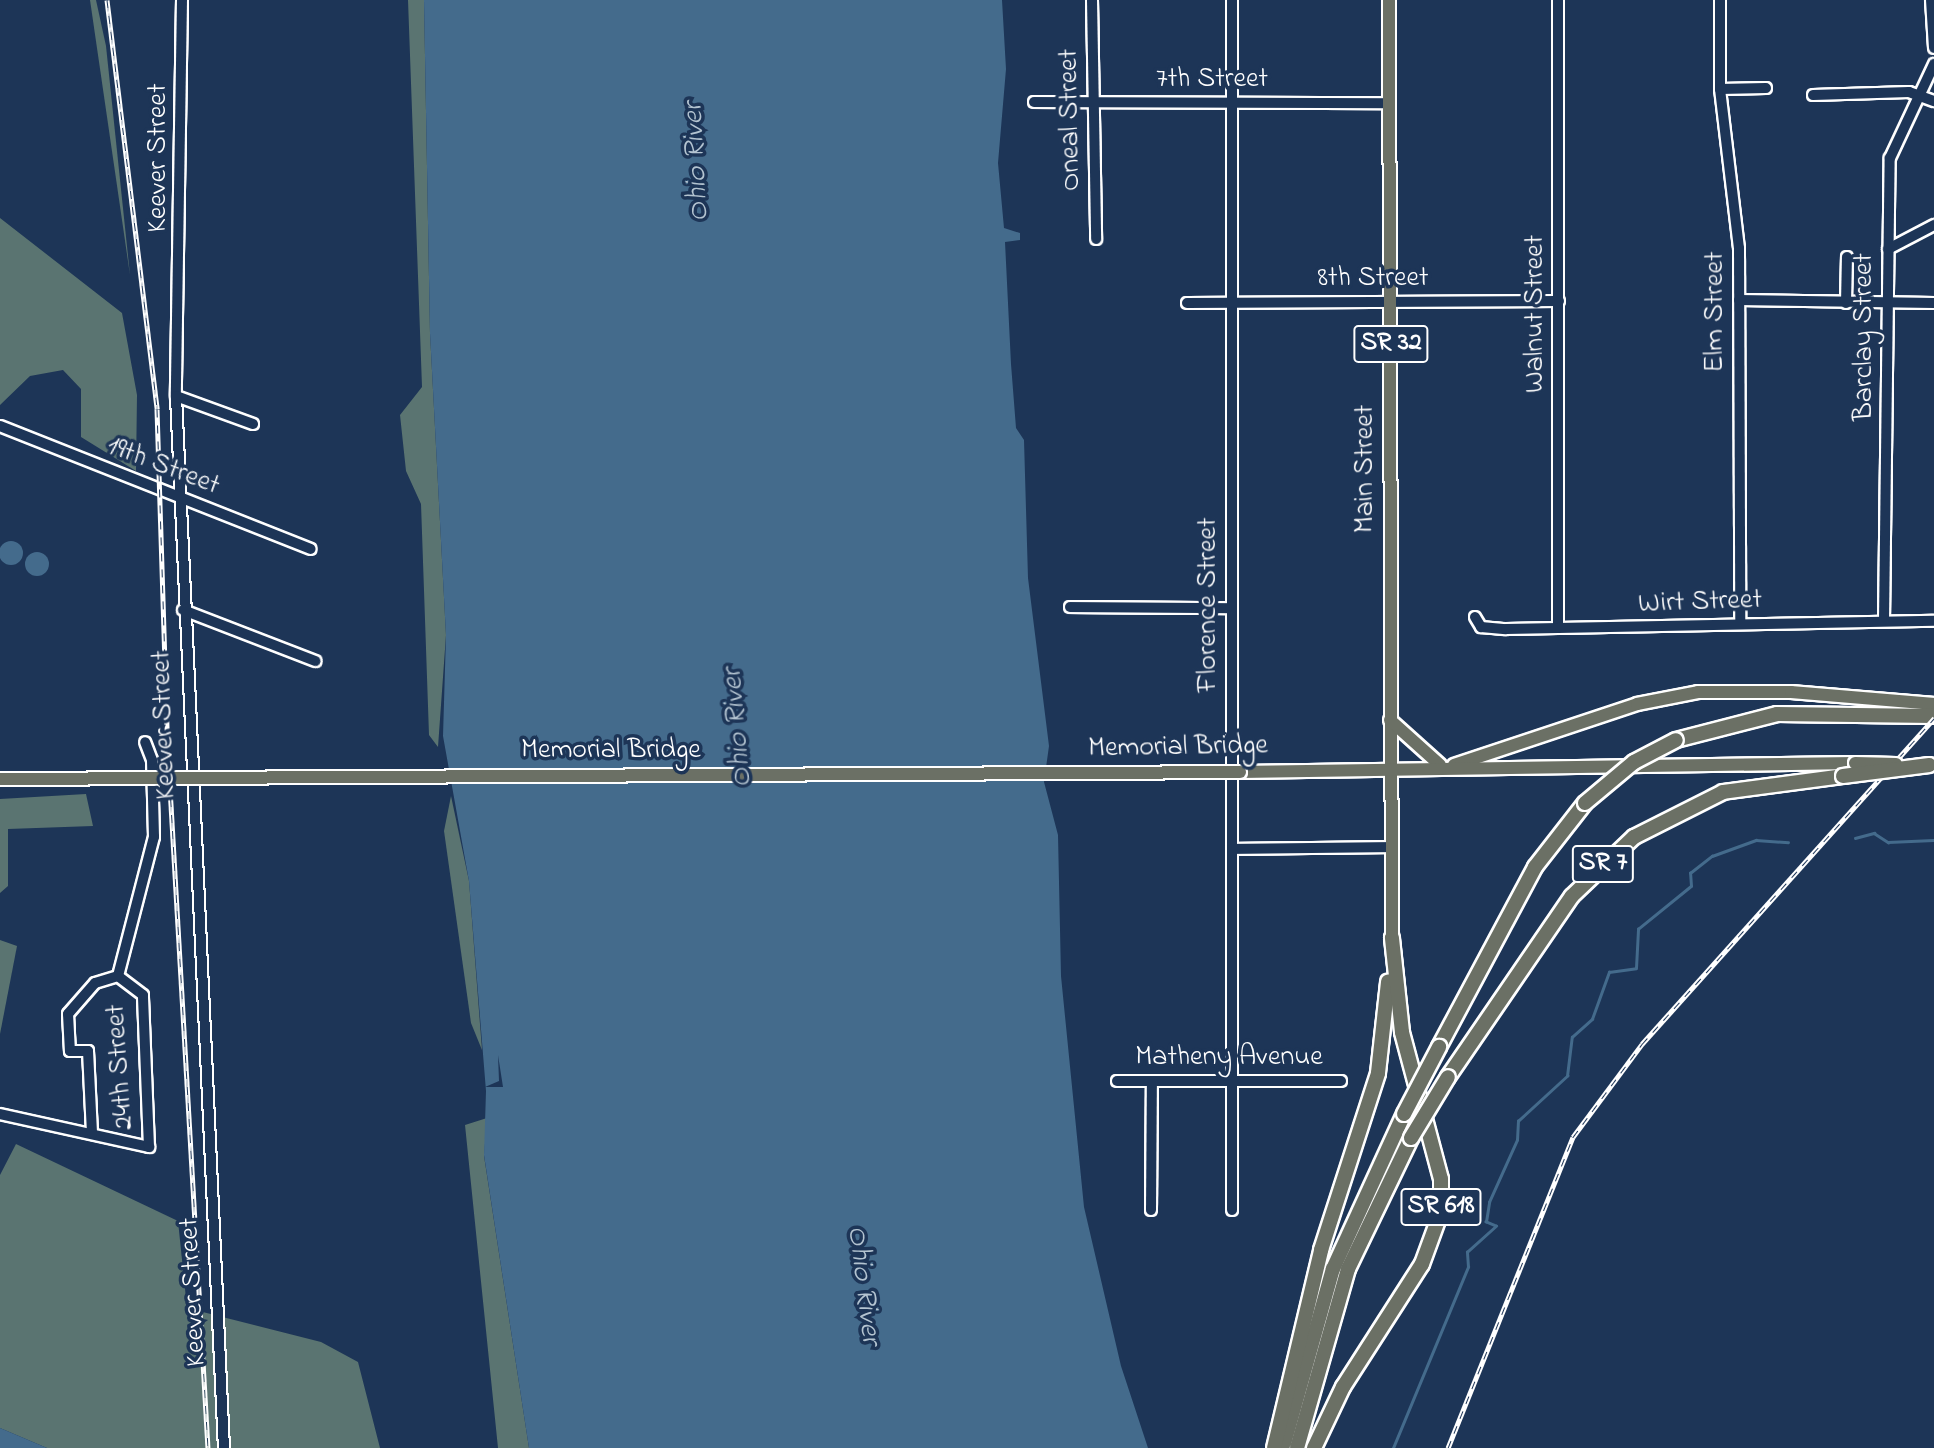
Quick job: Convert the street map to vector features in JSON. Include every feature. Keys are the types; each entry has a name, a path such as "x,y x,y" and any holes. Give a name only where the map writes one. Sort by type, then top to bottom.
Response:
{"highway":[{"name":"SR 7","path":"1283,1448 1333,1269 1404,1114 1535,867 1584,803 1634,762 1676,740 1755,717 1934,716"},
{"name":"SR 7","path":"1297,1448 1348,1269 1384,1186 1448,1077 1572,896 1634,837 1723,792 1931,765"},
{"path":"1274,1448 1318,1260 1378,1073 1392,938"},
{"name":"SR 618","path":"1314,1448 1343,1387 1422,1264 1441,1212 1441,1179 1402,1032 1392,938"}],"main road":[{"name":"Main Street","path":"1389,0 1392,938"},
{"path":"1454,765 1637,704 1698,692 1791,692 1934,704"},
{"path":"1390,720 1440,765"},
{"path":"1454,765 1465,770 1855,763 1931,765"},
{"name":"Memorial Bridge","path":"0,779 1240,772 1454,765"}],"street":[{"name":"Keever Street","path":"182,0 176,396 183,610 224,1448"},
{"name":"Oneal Street","path":"1092,0 1096,239"},
{"name":"Florence Street","path":"1232,0 1232,1210"},
{"name":"Walnut Street","path":"1558,0 1558,628"},
{"name":"Elm Street","path":"1720,0 1720,89 1737,212 1740,624"},
{"path":"1931,0 1934,48"},
{"name":"Barclay Street","path":"1884,620 1890,159 1934,64"},
{"path":"1720,89 1766,88"},
{"path":"1813,95 1918,96 1934,101"},
{"name":"7th Street","path":"1034,102 1389,103"},
{"path":"1888,249 1934,225"},
{"path":"1846,303 1847,257"},
{"path":"1739,300 1934,303"},
{"name":"8th Street","path":"1187,303 1559,301"},
{"path":"176,396 253,424"},
{"name":"19th Street","path":"0,426 310,549"},
{"path":"1070,607 1232,608"},
{"path":"183,610 315,661"},
{"name":"Wirt Street","path":"1475,617 1488,629 1934,621"},
{"path":"118,976 154,837 152,761 145,742"},
{"path":"1232,849 1391,847"},
{"name":"24th Street","path":"0,1114 149,1147 143,995 118,976 94,983 68,1014 70,1051 88,1051 92,1134"},
{"name":"Matheny Avenue","path":"1117,1081 1341,1081"},
{"path":"1151,1210 1152,1081"}],"green space":[{"path":"90,0 96,0 106,46 130,275"},
{"path":"408,0 424,0 430,333 446,635 438,747 429,735 421,504 406,471 400,415 422,387"},
{"path":"0,218 122,313 137,395 136,471 81,437 81,389 63,370 30,376 0,405"},
{"path":"86,794 93,826 8,829 8,886 0,893 0,799"},
{"path":"451,796 469,881 482,1050 471,1023 444,831"},
{"path":"0,940 17,946 0,1034"},
{"path":"487,1118 484,1156 529,1448 498,1448 465,1125"},
{"path":"16,1144 178,1221 187,1308 321,1342 358,1362 380,1448 47,1448 0,1428 0,1175"}],"water":[{"name":"Ohio River","path":"424,0 1002,0 1006,69 998,163 1004,228 1020,233 1020,240 1005,242 1011,364 1016,428 1024,440 1028,578 1049,746 1044,782 1058,835 1061,976 1084,1207 1121,1366 1148,1448 529,1448 484,1155 486,1091 469,881 443,736 446,635 430,333"},
{"path":"11,541 22,548 23,553 16,564 11,565 0,558 -1,553 6,542"},
{"path":"37,552 46,555 49,564 46,573 37,576 28,573 25,564 28,555"},
{"path":"0,1428 47,1448 0,1448"}],"pier":[{"path":"498,1055 503,1087 485,1087 499,1081"}],"waterway":[{"path":"1855,838 1874,833 1888,842 1934,840"},
{"path":"1393,1448 1468,1267 1467,1252 1496,1226 1486,1222 1489,1202 1517,1140 1518,1121 1567,1076 1572,1037 1592,1019 1609,972 1636,968 1638,929 1691,886 1690,873 1712,856 1756,840 1788,842"}],"railway":[{"path":"107,0 157,409 167,735 208,1448"},
{"path":"1448,1448 1573,1137 1642,1044 1934,718"}]}
